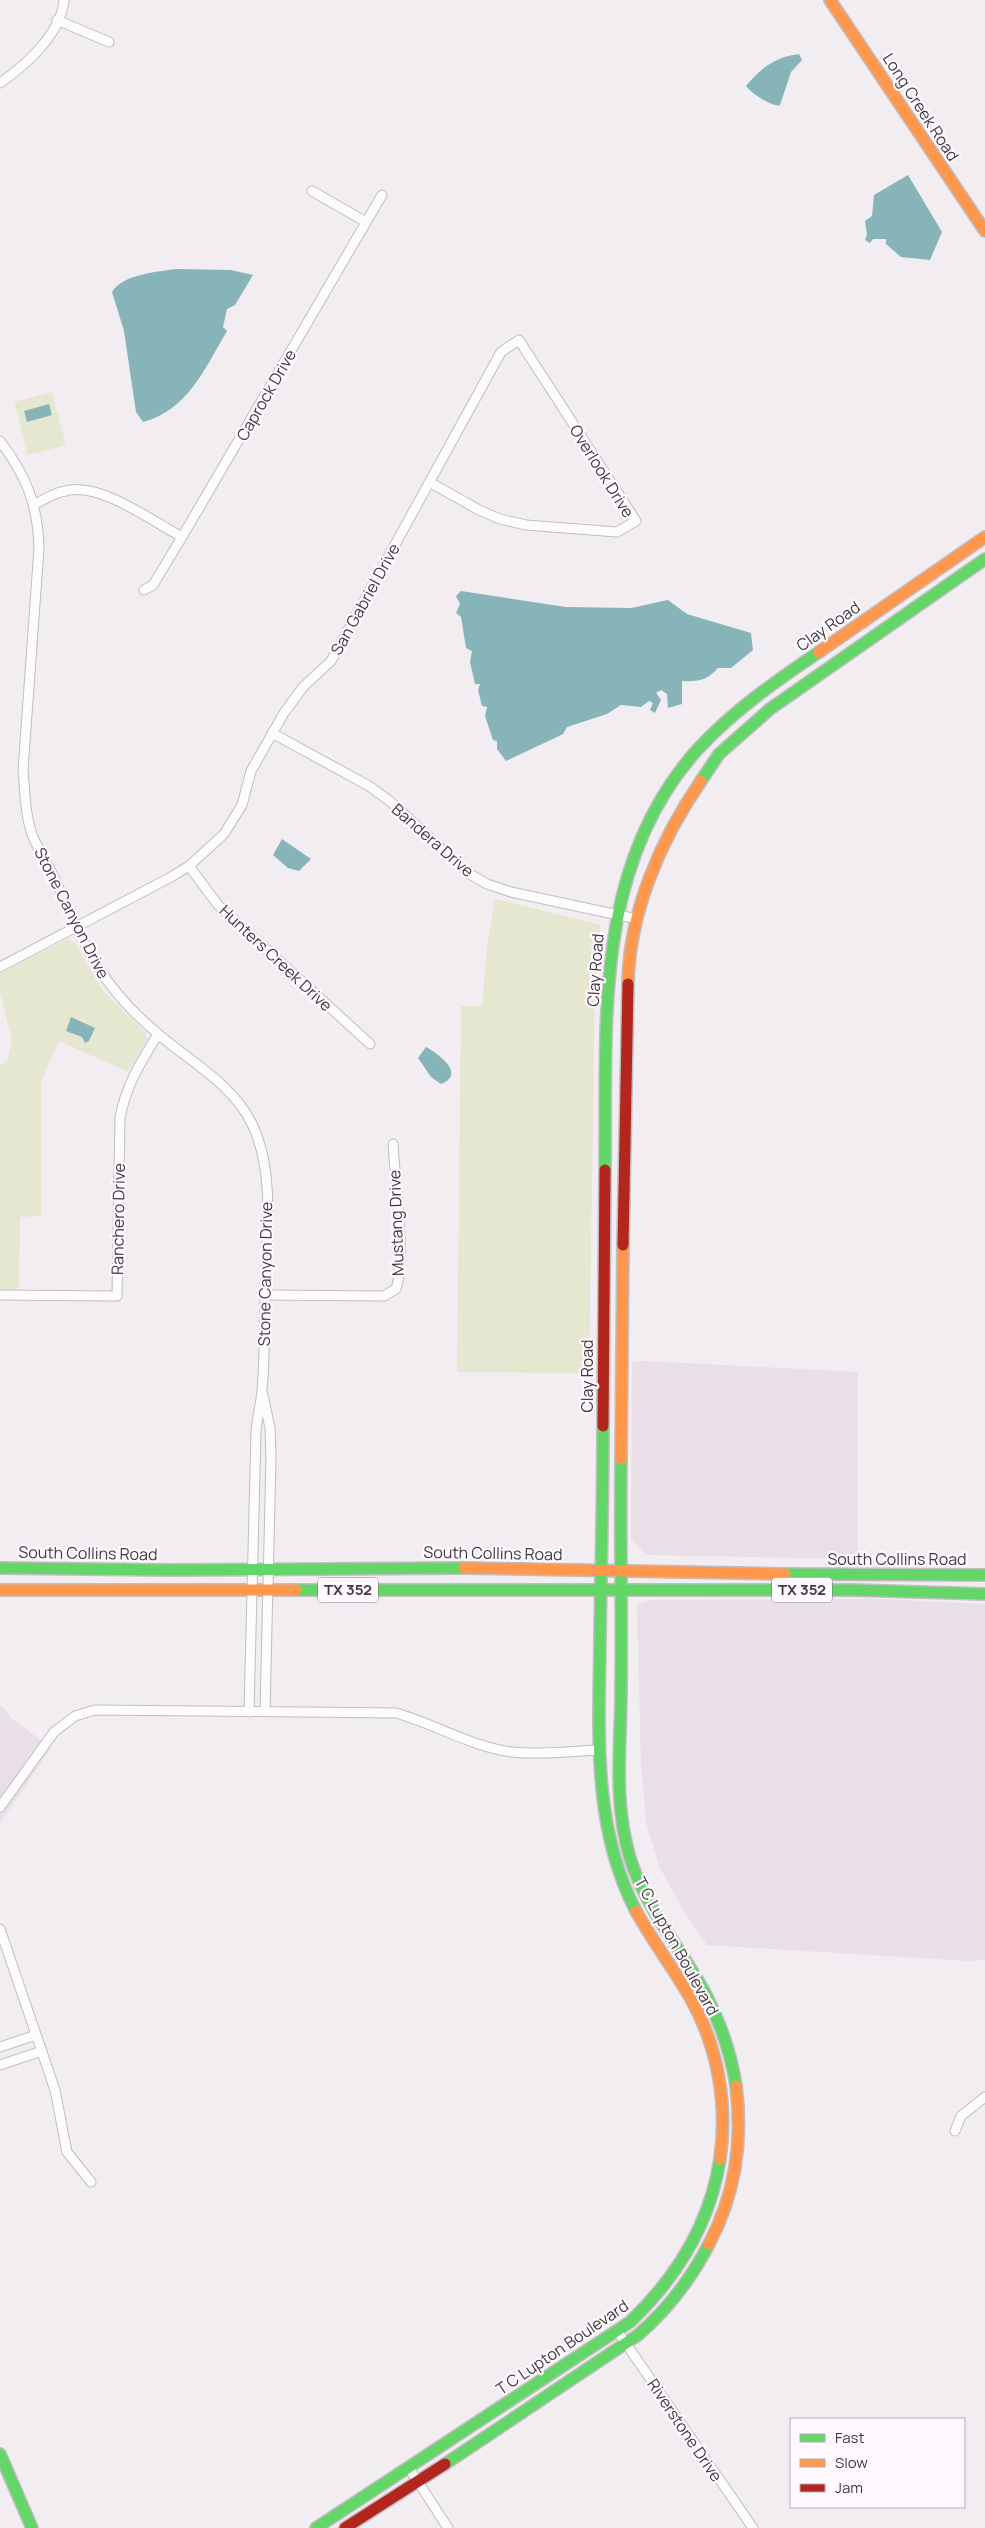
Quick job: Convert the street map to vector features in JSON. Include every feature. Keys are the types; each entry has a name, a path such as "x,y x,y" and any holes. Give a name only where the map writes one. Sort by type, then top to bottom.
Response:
{"main road":[{"name":"Long Creek Road","path":"830,0 985,231"},
{"name":"Clay Road","path":"601,1571 609,986 613,932 629,872 652,820 684,768 726,722 770,685 985,536"},
{"name":"Clay Road","path":"620,1572 620,1376 628,975 637,918 656,861 683,807 719,754 770,709 985,559"},
{"name":"South Collins Road","path":"0,1568 252,1570 524,1568 620,1572 839,1576 985,1575"},
{"name":"T C Lupton Boulevard","path":"316,2528 618,2332 657,2297 688,2253 711,2202 722,2152 722,2100 712,2048 693,2004 636,1913 613,1856 604,1812 600,1750 601,1571"},
{"name":"T C Lupton Boulevard","path":"345,2528 626,2344 662,2313 699,2265 724,2212 737,2154 737,2095 726,2040 705,1993 646,1900 629,1856 619,1807 620,1572"},
{"path":"838,1590 839,1576"},
{"path":"854,1590 855,1576"},
{"name":"South Collins Road","path":"0,1590 854,1590 985,1594"},
{"path":"600,1750 618,1750"},
{"path":"662,1954 675,1946"},
{"path":"722,2152 737,2154"},
{"path":"0,2454 32,2528"}],"street":[{"path":"0,84 30,61 49,36 64,0"},
{"path":"57,20 109,42"},
{"path":"312,191 366,222"},
{"name":"Caprock Drive","path":"144,590 153,585 182,537 382,195"},
{"name":"San Gabriel Drive","path":"0,967 189,866 224,834 242,806 251,771 284,712 303,687 331,661 431,483 501,352 519,340"},
{"name":"Overlook Drive","path":"431,483 479,510 526,525 617,532 636,521 519,340"},
{"name":"Stone Canyon Drive","path":"0,441 13,458 29,488 38,519 39,548 23,770 26,806 33,837 92,960 112,989 158,1034 207,1070 229,1092 252,1124 264,1160 266,1178 265,1295 262,1392 256,1432 254,1484 249,1712"},
{"path":"34,505 55,494 86,490 103,494 182,537"},
{"name":"Bandera Drive","path":"272,733 368,786 391,802 468,873 487,884 506,891 637,918"},
{"name":"Hunters Creek Drive","path":"189,866 218,904 370,1044"},
{"name":"Ranchero Drive","path":"0,1295 117,1296 120,1118 124,1098 132,1076 158,1034"},
{"name":"Mustang Drive","path":"265,1295 384,1296 396,1289 399,1247 393,1144"},
{"name":"Stone Canyon Drive","path":"262,1392 270,1428 271,1484 265,1711"},
{"path":"254,1484 271,1484"},
{"path":"0,1807 54,1732 75,1716 95,1710 396,1713 422,1720 474,1742 512,1752 600,1750"},
{"path":"0,1929 55,2090 67,2152 91,2182"},
{"path":"0,2047 36,2034"},
{"path":"0,2065 42,2051"},
{"path":"955,2131 961,2116 985,2097"},
{"name":"Riverstone Drive","path":"618,2332 753,2528"},
{"path":"409,2468 448,2528"}],"shaded area":[{"path":"645,1361 858,1372 858,1559 647,1555 631,1539 632,1362"},
{"path":"876,1599 985,1604 985,1960 968,1961 707,1945 683,1910 659,1866 646,1822 641,1763 637,1604 652,1600"},
{"path":"0,1704 11,1718 51,1748 0,1823"}],"green space":[{"path":"52,392 66,445 28,455 14,402"},
{"path":"495,899 601,925 595,987 589,1373 457,1372 461,1006 482,1006 487,947"},
{"path":"68,939 75,943 104,992 146,1033 147,1040 128,1072 59,1041 41,1082 41,1216 20,1217 19,1289 0,1289 0,1065 7,1062 12,1041 0,993 0,973"}],"water":[{"path":"799,54 802,60 791,72 780,105 772,104 762,99 746,86 769,64 790,55"},
{"path":"908,175 942,232 930,260 901,257 886,244 886,239 873,239 870,243 865,240 867,234 865,221 872,216 874,195"},
{"path":"176,269 231,270 253,275 235,305 227,309 223,327 227,331 194,386 172,408 159,416 143,422 136,412 124,331 112,292 124,281 132,278"},
{"path":"49,404 52,415 27,422 24,411"},
{"path":"461,591 566,607 631,608 668,600 687,614 751,633 753,650 731,668 718,668 702,679 682,681 682,704 668,708 667,694 661,690 656,693 661,700 655,713 650,710 653,703 649,701 641,707 621,705 607,714 567,727 563,734 506,761 497,749 497,741 493,740 485,716 487,707 482,706 478,690 480,684 475,684 470,662 472,651 466,648 461,617 456,613 460,604 456,596"},
{"path":"282,839 311,859 299,871 288,868 273,855"},
{"path":"71,1017 95,1028 89,1041 85,1043 82,1037 66,1031"},
{"path":"426,1047 437,1054 451,1069 451,1075 448,1080 441,1084 431,1077 418,1058"}],"traffic: fast":[{"path":"701,781 719,754 770,709 985,559"},
{"path":"605,1170 607,1003 613,949 623,895 639,844 664,795 698,749 711,735 771,685 819,652"},
{"path":"603,1426 599,1708 601,1778 612,1846 622,1879 636,1911"},
{"path":"621,1459 621,1711 619,1774 621,1816 630,1858 637,1877 654,1911 705,1993 724,2038 736,2086"},
{"path":"0,1568 169,1570 464,1568"},
{"path":"785,1574 985,1575"},
{"path":"296,1590 854,1590 985,1594"},
{"path":"316,2528 630,2322 662,2287 689,2248 700,2228 708,2206 720,2159"},
{"path":"445,2464 638,2335 678,2293 695,2269 709,2244"},
{"path":"0,2454 32,2528"}],"traffic: slow":[{"path":"830,0 985,231"},
{"path":"819,652 985,537"},
{"path":"628,984 634,930 650,877 673,827 701,781"},
{"path":"621,1459 623,1245"},
{"path":"464,1568 785,1574"},
{"path":"0,1590 296,1590"},
{"path":"636,1911 691,1999 708,2037 719,2077 721,2097 723,2118 720,2159"},
{"path":"709,2244 725,2206 735,2167 738,2127 736,2086"}],"traffic: jam":[{"path":"623,1245 628,984"},
{"path":"603,1426 605,1170"},
{"path":"345,2528 445,2464"}]}
